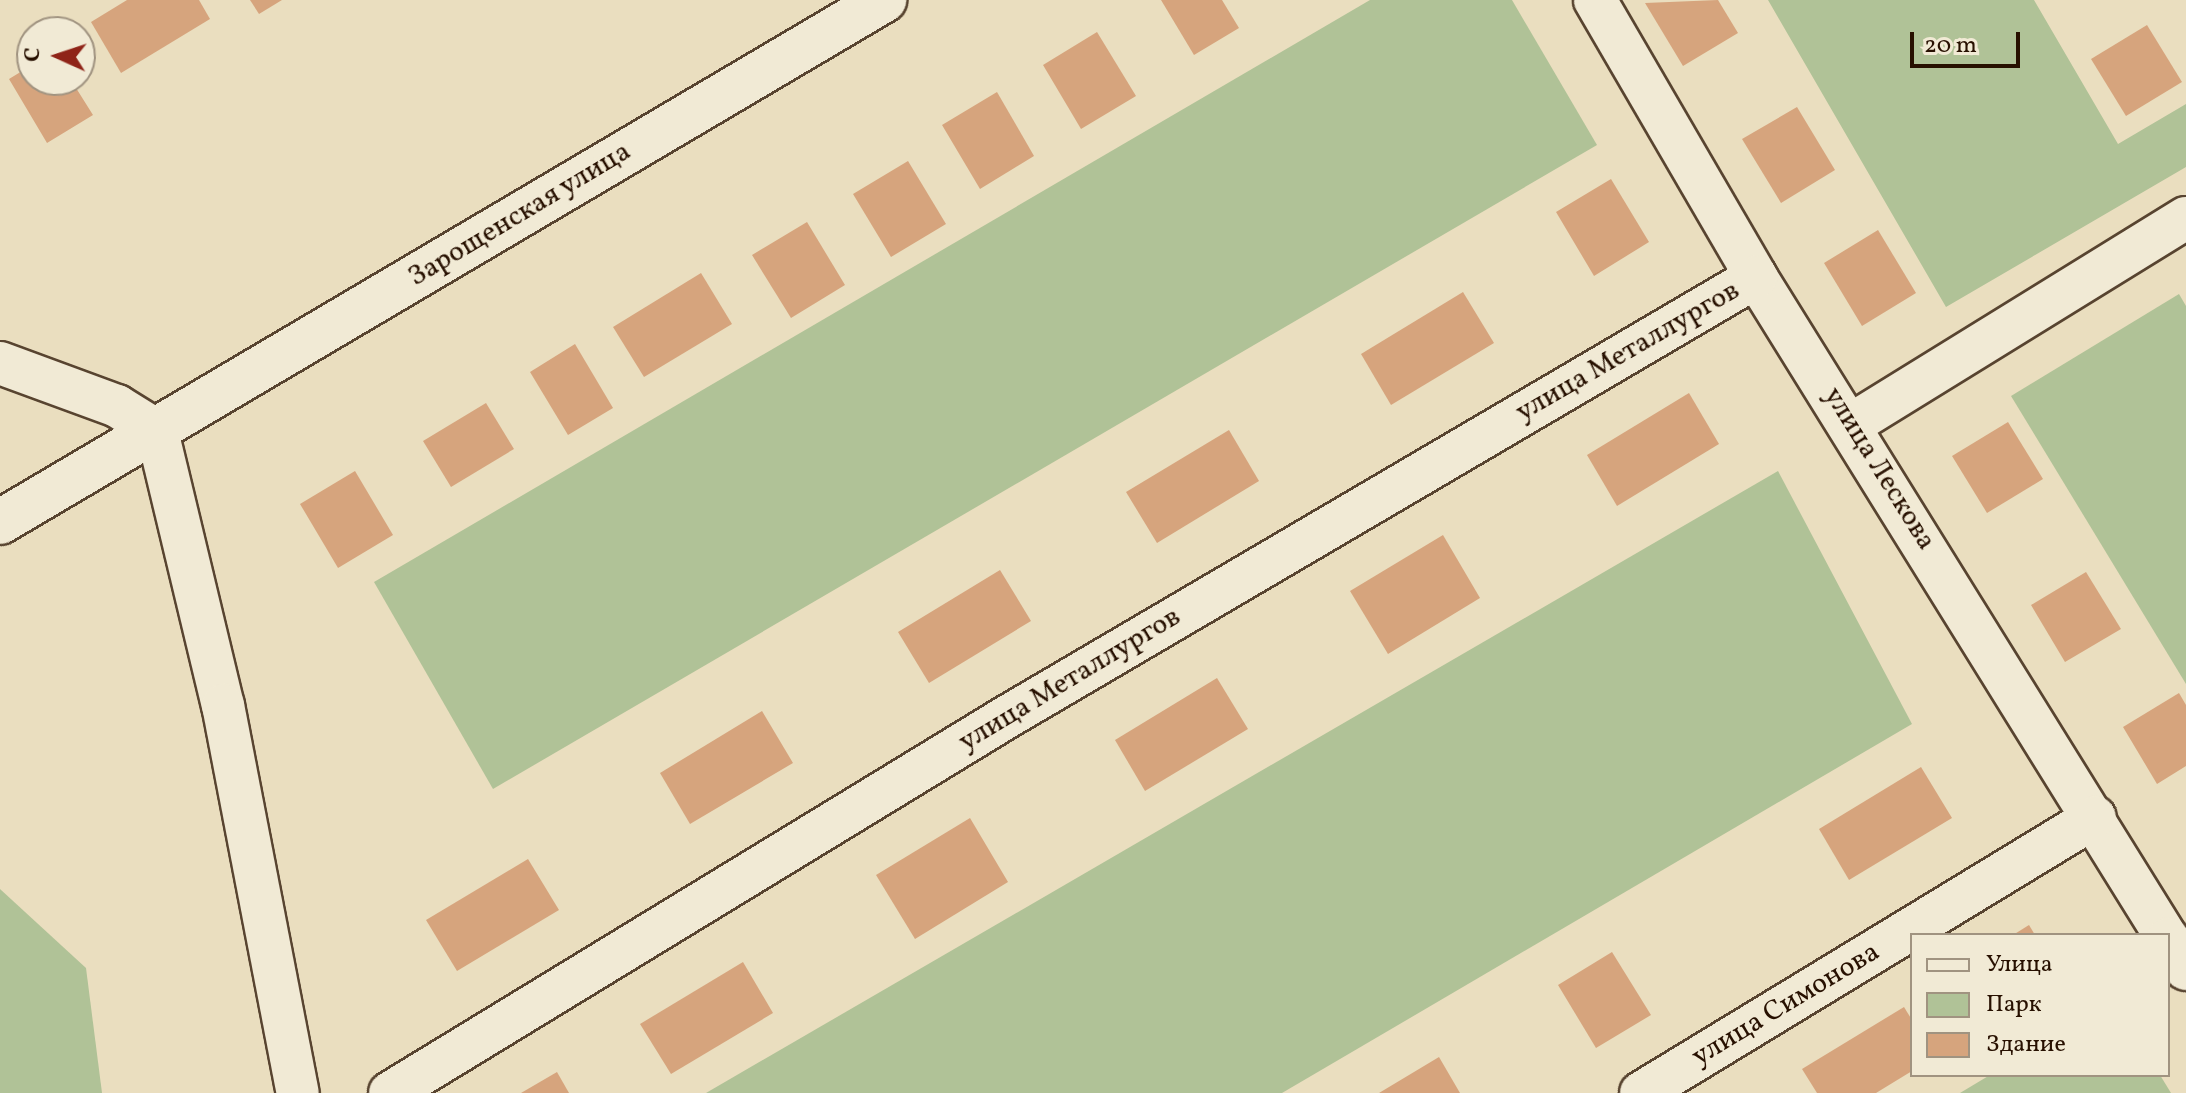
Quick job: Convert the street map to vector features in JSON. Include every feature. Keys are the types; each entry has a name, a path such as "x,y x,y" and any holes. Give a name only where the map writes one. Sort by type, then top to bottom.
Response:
{"street":[{"name":"Зарощенская улица","path":"0,522 884,0"},
{"name":"улица Лескова","path":"1595,0 1756,277 1852,424 2165,933"},
{"path":"1852,424 2186,218"},
{"name":"улица Металлургов","path":"390,1093 992,726 1756,277"},
{"path":"0,363 117,406 157,431 223,705 298,1093"},
{"name":"улица Симонова","path":"1641,1093 2095,817"},
{"name":"улица Лескова","path":"2170,942 2186,969"}],"green space":[{"path":"1370,0 1512,0 1597,145 493,789 374,582"},
{"path":"1768,0 2034,0 2118,144 2186,104 2186,167 1946,307"},
{"path":"2179,294 2186,306 2186,684 2011,396"},
{"path":"1778,471 1912,724 1282,1093 706,1093"},
{"path":"0,889 86,968 102,1093 0,1093"},
{"path":"1987,1077 2161,1077 2171,1093 1960,1093"}],"building":[{"path":"127,0 199,0 210,19 121,73 96,30 96,19"},
{"path":"250,0 282,0 259,14"},
{"path":"1161,0 1222,0 1239,28 1194,55"},
{"path":"1718,0 1738,33 1683,66 1645,3"},
{"path":"2147,25 2182,82 2126,116 2091,59"},
{"path":"1097,32 1136,96 1081,129 1043,65"},
{"path":"16,75 16,91 9,79"},
{"path":"997,92 1034,156 980,189 942,125"},
{"path":"19,96 81,96 93,115 47,143"},
{"path":"1797,107 1835,170 1781,203 1742,139"},
{"path":"908,161 946,224 891,257 853,194"},
{"path":"1611,179 1649,242 1594,276 1556,212"},
{"path":"807,222 845,285 791,318 752,255"},
{"path":"1878,230 1916,293 1862,326 1824,263"},
{"path":"701,273 732,324 644,377 613,327"},
{"path":"1463,292 1494,343 1391,405 1361,354"},
{"path":"575,344 613,408 568,435 530,372"},
{"path":"1689,393 1719,444 1617,506 1587,455"},
{"path":"486,403 514,449 451,487 423,441"},
{"path":"2008,422 2043,479 1987,513 1952,456"},
{"path":"1229,430 1259,481 1157,543 1126,492"},
{"path":"355,471 393,535 338,568 300,504"},
{"path":"1443,535 1480,598 1388,654 1350,591"},
{"path":"1000,570 1031,621 929,683 898,632"},
{"path":"2086,572 2121,629 2065,662 2031,605"},
{"path":"1217,678 1248,729 1145,791 1115,740"},
{"path":"2179,693 2186,705 2186,766 2157,784 2123,727"},
{"path":"762,711 793,763 690,824 660,773"},
{"path":"1921,767 1952,818 1849,880 1819,829"},
{"path":"970,818 1008,882 915,939 876,875"},
{"path":"528,859 559,910 457,971 426,920"},
{"path":"2029,925 2034,933 2016,933"},
{"path":"1612,952 1651,1015 1596,1048 1558,985"},
{"path":"743,962 773,1013 671,1074 640,1024"},
{"path":"1904,1007 1910,1017 1910,1072 1876,1093 1817,1093 1802,1069"},
{"path":"1439,1057 1460,1093 1379,1093"},
{"path":"557,1072 569,1093 521,1093"}]}
